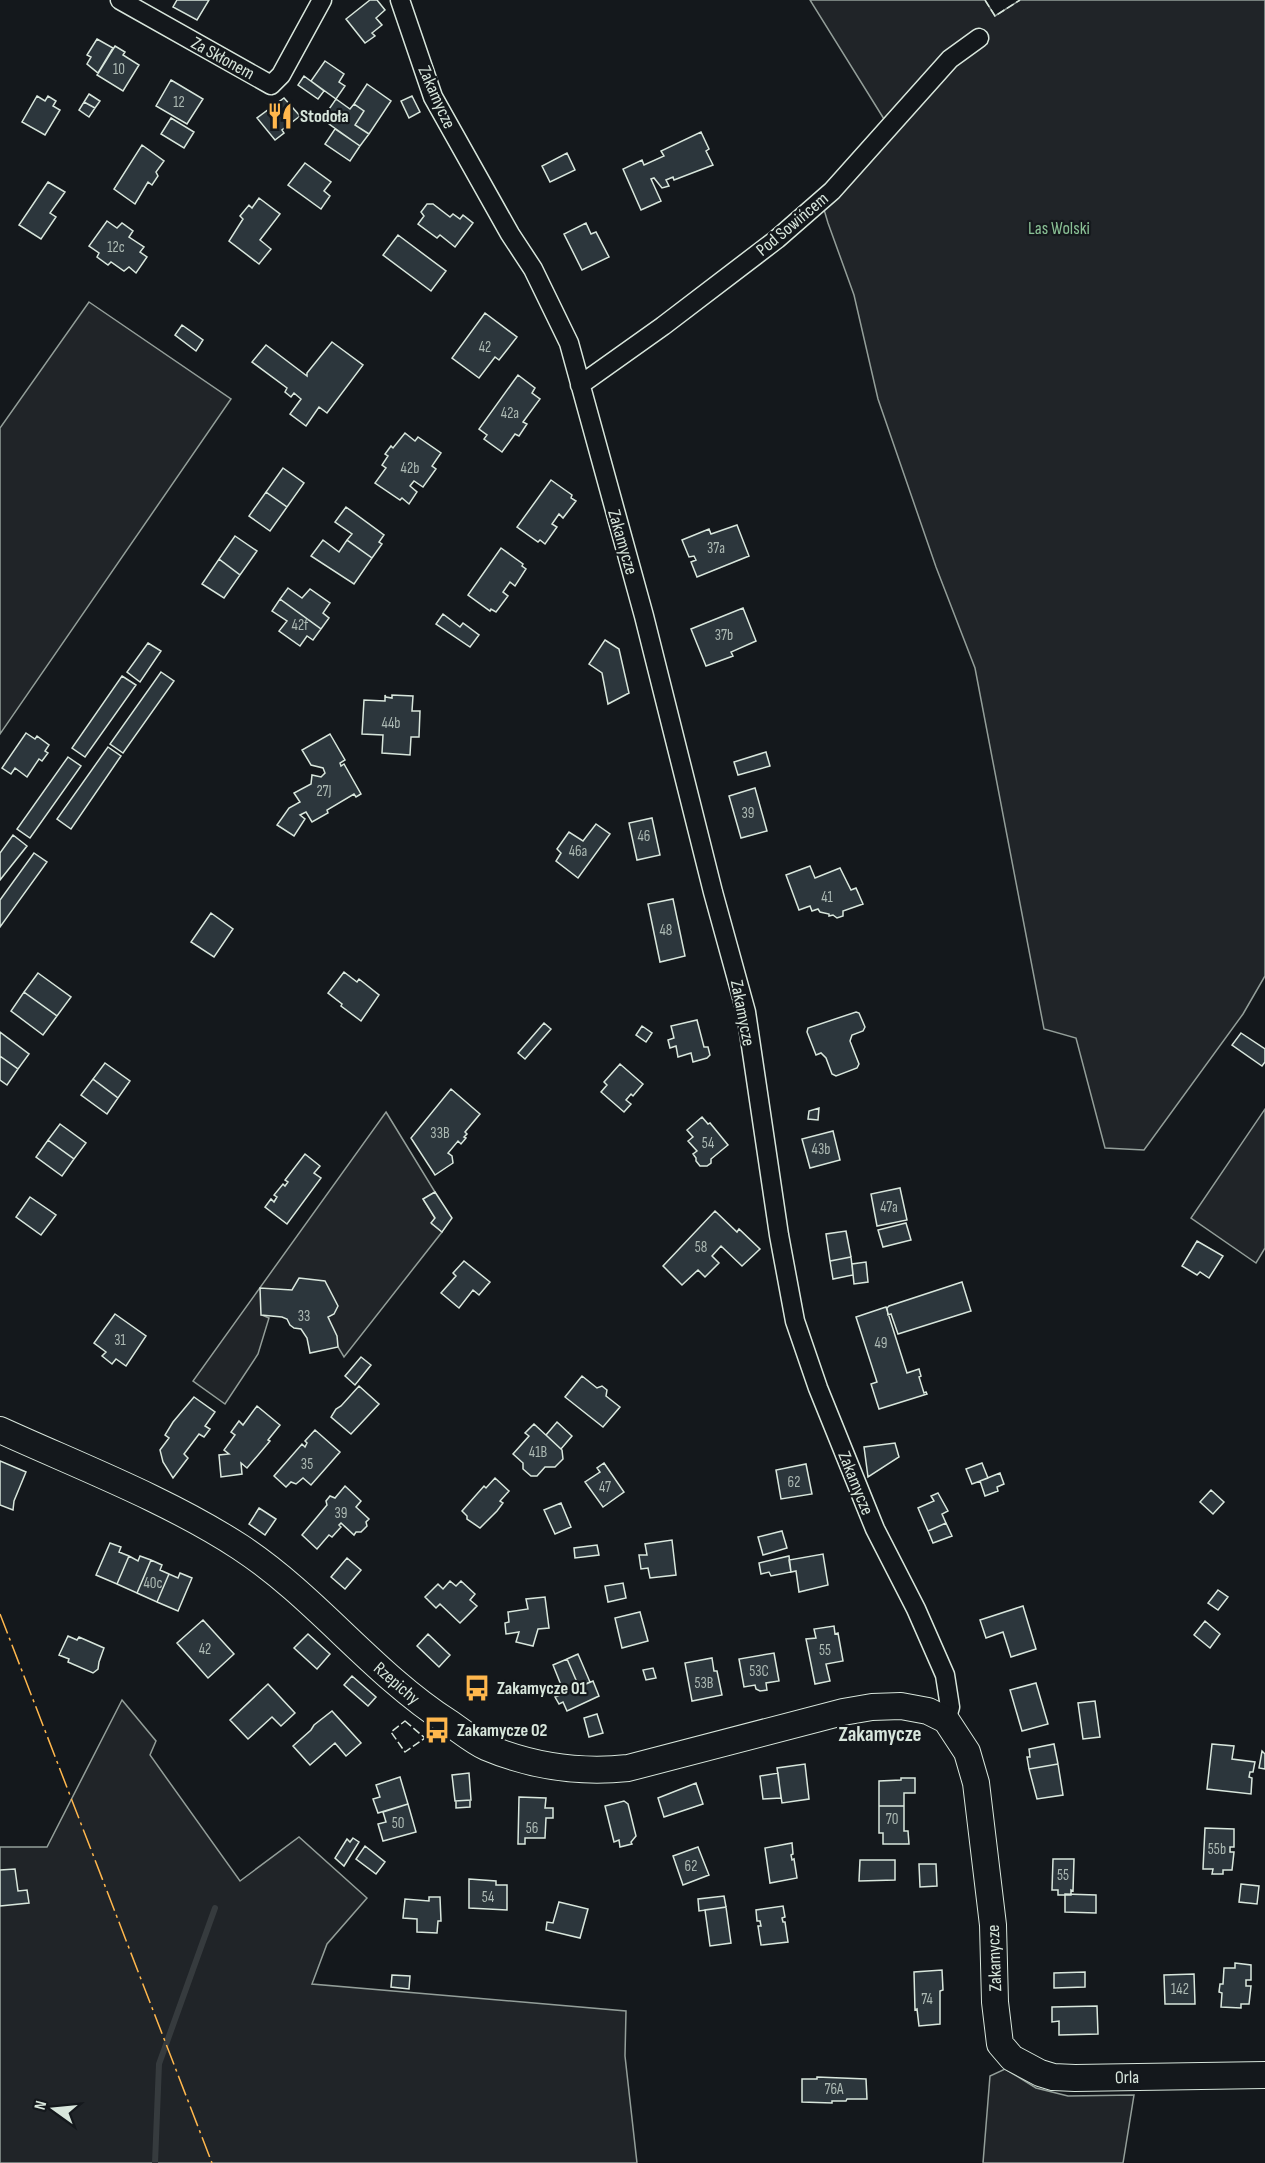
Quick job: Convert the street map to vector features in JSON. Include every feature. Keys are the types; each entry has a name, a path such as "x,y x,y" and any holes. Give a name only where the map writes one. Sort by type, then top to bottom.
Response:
{"street":[{"name":"Za Skłonem","path":"120,0 271,85 281,75 322,0"},
{"name":"Zakamycze","path":"400,0 433,97 510,234 533,269 568,343 644,616 712,892 746,1012 779,1235 795,1321 818,1388 875,1529 916,1609 945,1675 950,1707 946,1720 967,1752 976,1783 993,1924 996,2010 1000,2044"},
{"name":"Pod Sowińcem","path":"580,384 663,326 777,239 832,190 950,59 979,38"},
{"name":"Rzepichy","path":"0,1430 190,1516 238,1546 295,1591 425,1706 484,1746 519,1759 578,1769 628,1768 806,1720 872,1707 901,1706 928,1711 946,1720"},
{"name":"Orla","path":"1000,2044 1011,2058 1053,2077 1265,2075"}],"green space":[{"name":"Las Wolski","path":"810,0 985,0 995,16 1020,0 1265,0 1265,976 1243,1014 1144,1150 1105,1148 1076,1038 1044,1029 975,668 936,567 878,399 854,295 822,203 884,119"},
{"path":"89,302 231,399 0,734 0,428"},
{"path":"1265,1109 1265,1248 1256,1263 1191,1218"},
{"path":"386,1112 435,1192 423,1199 435,1218 432,1224 442,1232 344,1357 338,1347 328,1317 262,1315 269,1318 258,1354 225,1404 193,1381"},
{"path":"122,1700 156,1741 150,1755 240,1881 299,1837 367,1898 327,1944 312,1984 626,2011 625,2056 637,2163 0,2163 0,1847 47,1847"},
{"path":"1005,2069 1036,2088 1068,2096 1134,2095 1123,2163 983,2163 990,2076"}],"building":[{"path":"177,0 209,0 197,20 173,7"},
{"path":"370,0 377,0 385,10 376,18 382,25 372,33 375,36 365,43 346,19"},
{"path":"97,39 113,48 98,73 87,64 91,57 87,55"},
{"path":"115,46 125,52 123,55 139,65 123,91 97,75"},
{"path":"325,61 344,74 339,82 345,86 336,99 311,81"},
{"path":"304,76 324,91 318,99 298,85"},
{"path":"171,80 203,99 187,124 156,106"},
{"path":"367,84 391,101 369,134 355,125 364,111 354,104"},
{"path":"89,94 100,101 95,108 84,102"},
{"path":"37,96 45,101 48,96 56,101 53,106 60,110 45,135 22,122"},
{"path":"412,96 420,112 409,118 401,101"},
{"path":"284,98 300,116 282,130 284,133 275,140 257,118"},
{"path":"336,99 350,109 354,104 364,111 355,125 369,134 360,146 326,120 330,114 327,112"},
{"path":"84,102 95,108 89,117 79,110"},
{"path":"171,118 194,132 184,148 161,134"},
{"path":"335,129 360,146 350,161 325,144"},
{"path":"701,132 713,165 674,180 673,177 666,180 669,186 662,188 654,178 651,179 661,201 641,210 623,169 642,160 644,165 664,156 661,151"},
{"path":"142,145 164,161 156,172 158,176 152,185 148,182 135,204 114,189"},
{"path":"567,153 575,170 550,182 542,166"},
{"path":"305,163 331,182 324,191 330,196 321,209 288,185"},
{"path":"48,182 65,192 50,213 56,217 41,239 19,225"},
{"path":"259,198 280,214 260,240 271,249 259,264 229,241 243,219 240,216 249,205 252,208"},
{"path":"427,204 433,204 450,217 453,214 460,219 463,215 473,223 455,247 440,235 437,238 418,224 424,216 421,212"},
{"path":"107,221 117,228 122,223 133,231 129,237 144,247 140,252 147,257 136,273 129,267 124,271 111,262 108,265 97,257 99,253 89,246"},
{"path":"586,223 591,234 596,232 609,257 582,270 564,234"},
{"path":"398,235 446,271 431,291 383,255"},
{"path":"485,313 517,337 499,360 495,357 479,378 452,358"},
{"path":"182,325 203,340 196,351 175,335"},
{"path":"332,342 363,365 327,413 319,407 306,426 290,414 301,399 294,393 291,397 285,392 287,388 252,362 266,345 307,376"},
{"path":"518,375 535,388 532,393 540,399 523,422 527,424 519,436 515,434 502,452 484,439 487,435 479,429"},
{"path":"405,433 415,441 418,437 441,453 432,466 436,469 423,487 414,481 410,486 417,492 409,504 375,483 386,468 382,465 388,456 385,454"},
{"path":"283,468 304,483 287,507 266,492"},
{"path":"551,480 572,495 571,498 576,501 563,518 559,514 552,524 557,527 545,544 540,540 538,542 517,527"},
{"path":"266,492 287,507 270,531 249,516"},
{"path":"346,507 384,535 379,542 382,544 372,558 347,540 352,534 335,522"},
{"path":"737,525 749,556 697,577 691,562 696,560 694,556 689,557 682,540 709,529 711,534"},
{"path":"235,536 257,551 240,575 219,559"},
{"path":"323,540 339,552 347,540 372,558 354,584 311,556"},
{"path":"501,548 523,564 522,566 526,569 515,586 510,582 503,592 508,596 496,612 491,609 490,611 468,595"},
{"path":"219,559 240,575 224,598 202,584"},
{"path":"288,588 302,598 310,589 330,603 323,613 329,618 321,629 280,599"},
{"path":"280,599 321,629 313,640 307,636 300,646 279,631 287,621 272,611"},
{"path":"743,608 756,641 731,652 733,656 706,666 691,629"},
{"path":"443,614 460,627 463,623 479,635 470,647 436,624"},
{"path":"605,640 619,649 629,693 608,704 602,673 589,664"},
{"path":"148,643 161,651 140,682 127,672"},
{"path":"161,672 174,681 123,753 110,744"},
{"path":"122,676 136,685 85,757 72,748"},
{"path":"385,695 392,698 392,695 413,696 412,711 420,711 419,737 411,737 410,755 382,753 383,735 362,734 364,700 385,701"},
{"path":"26,733 35,739 37,736 49,745 45,751 48,753 42,761 39,759 27,777 15,768 11,774 2,768"},
{"path":"330,734 345,760 340,763 341,766 344,764 361,794 356,797 354,794 312,822 306,812 300,815 305,819 294,836 277,825 289,808 300,802 294,793 311,784 312,775 321,777 325,773 323,768 311,765 302,750"},
{"path":"108,747 121,756 71,829 57,819"},
{"path":"766,752 770,766 738,775 734,762"},
{"path":"68,757 81,766 30,838 17,829"},
{"path":"755,788 767,831 741,838 729,796"},
{"path":"652,818 660,855 637,860 629,823"},
{"path":"596,824 610,834 578,878 556,861 561,853 557,849 569,832 583,841"},
{"path":"13,835 27,846 0,880 0,853"},
{"path":"34,853 47,862 0,927 0,900"},
{"path":"810,866 815,878 840,868 851,890 856,888 863,904 843,911 843,916 837,918 820,912 818,909 812,911 810,906 799,910 786,875"},
{"path":"673,899 685,956 660,962 648,904"},
{"path":"211,913 233,929 214,957 191,942"},
{"path":"344,972 357,982 359,979 379,995 361,1021 328,993"},
{"path":"38,973 71,997 57,1016 24,992"},
{"path":"24,992 57,1016 43,1035 11,1011"},
{"path":"856,1012 859,1013 865,1027 863,1031 852,1035 850,1041 859,1064 857,1068 836,1076 832,1074 826,1058 821,1053 816,1055 807,1032 808,1028"},
{"path":"697,1020 704,1047 708,1047 710,1055 693,1062 691,1053 678,1057 676,1046 670,1048 668,1040 674,1038 671,1026"},
{"path":"544,1023 551,1029 525,1059 518,1053"},
{"path":"642,1026 652,1033 646,1042 636,1035"},
{"path":"0,1032 29,1054 18,1069 0,1056"},
{"path":"1241,1033 1265,1049 1265,1062 1262,1066 1232,1045"},
{"path":"0,1056 18,1069 7,1085 0,1080"},
{"path":"105,1063 130,1081 118,1098 93,1079"},
{"path":"620,1064 643,1084 633,1096 631,1094 626,1100 631,1104 624,1112 601,1092 607,1085 604,1082"},
{"path":"93,1079 118,1098 107,1114 81,1095"},
{"path":"451,1089 480,1114 465,1132 467,1134 464,1137 466,1138 461,1144 458,1141 448,1153 452,1156 453,1163 435,1175 411,1138"},
{"path":"819,1108 818,1120 808,1119 809,1111"},
{"path":"702,1117 728,1145 711,1159 711,1163 707,1166 700,1166 696,1161 693,1154 697,1151 688,1141 693,1137 687,1130"},
{"path":"60,1124 86,1143 74,1159 48,1140"},
{"path":"833,1131 840,1160 810,1168 802,1139"},
{"path":"48,1140 74,1159 62,1176 36,1157"},
{"path":"305,1154 320,1166 314,1173 321,1178 287,1224 265,1207 271,1199 274,1202 277,1197 274,1195 283,1184 285,1186 288,1182 285,1180"},
{"path":"900,1188 907,1220 877,1226 871,1194"},
{"path":"435,1192 452,1218 442,1232 431,1223 435,1218 423,1199"},
{"path":"30,1197 56,1215 41,1235 16,1217"},
{"path":"715,1211 737,1232 739,1229 760,1249 742,1266 721,1246 712,1256 719,1263 705,1277 698,1270 682,1285 663,1266"},
{"path":"906,1223 911,1240 883,1247 878,1230"},
{"path":"846,1231 851,1257 830,1261 826,1234"},
{"path":"1197,1241 1223,1256 1209,1278 1200,1272 1197,1275 1182,1266"},
{"path":"851,1257 853,1275 833,1279 830,1261"},
{"path":"464,1261 490,1282 479,1295 473,1290 459,1308 441,1293 456,1276 453,1273"},
{"path":"866,1262 868,1282 854,1284 852,1264"},
{"path":"299,1278 325,1281 338,1306 334,1314 328,1317 337,1336 338,1347 310,1353 307,1338 301,1329 294,1328 287,1319 282,1317 261,1315 260,1288 292,1290"},
{"path":"962,1282 971,1311 898,1334 891,1314 888,1315 889,1306"},
{"path":"886,1307 907,1373 919,1369 924,1393 927,1394 879,1409 871,1384 877,1382 856,1317"},
{"path":"115,1314 146,1336 126,1366 116,1359 112,1364 102,1356 106,1352 94,1343"},
{"path":"361,1357 371,1365 355,1385 345,1376"},
{"path":"582,1376 597,1388 602,1386 607,1390 606,1396 620,1407 603,1427 565,1397"},
{"path":"359,1386 379,1404 351,1434 331,1417"},
{"path":"194,1397 215,1412 205,1426 210,1429 204,1437 199,1434 184,1454 188,1458 173,1478 163,1462 160,1450 169,1438 165,1435 173,1422"},
{"path":"257,1406 280,1425 268,1440 270,1441 247,1468 241,1463 242,1474 221,1477 219,1455 229,1454 224,1450 235,1435 231,1432 239,1421 243,1425"},
{"path":"557,1422 572,1436 561,1449 546,1435"},
{"path":"534,1424 562,1450 563,1459 555,1467 545,1467 537,1476 531,1476 523,1469 523,1463 513,1454 529,1436 525,1433"},
{"path":"315,1430 340,1452 311,1485 303,1478 296,1484 291,1482 286,1487 274,1476 302,1444 305,1447 307,1443 305,1441"},
{"path":"895,1443 899,1457 868,1477 864,1447"},
{"path":"0,1461 26,1472 14,1501 13,1510 0,1505"},
{"path":"604,1463 624,1492 603,1507 585,1482 600,1472 597,1468"},
{"path":"982,1463 988,1478 972,1484 966,1469"},
{"path":"806,1464 812,1494 781,1499 776,1470"},
{"path":"1000,1473 1004,1484 997,1487 998,1491 985,1496 980,1481"},
{"path":"495,1478 509,1491 500,1501 503,1503 497,1511 480,1528 467,1519 462,1511 484,1486 486,1488"},
{"path":"345,1486 361,1501 356,1507 369,1519 366,1522 367,1526 354,1535 341,1523 339,1525 341,1527 332,1537 329,1535 317,1549 302,1535 327,1505 326,1501 330,1496 335,1498"},
{"path":"1211,1490 1224,1502 1213,1514 1200,1502"},
{"path":"938,1493 948,1511 942,1514 946,1523 928,1531 918,1508 934,1501 931,1496"},
{"path":"561,1503 571,1527 555,1534 544,1510"},
{"path":"259,1508 276,1519 265,1535 249,1524"},
{"path":"946,1523 952,1536 933,1543 928,1531"},
{"path":"782,1531 787,1548 763,1555 758,1537"},
{"path":"672,1540 676,1575 650,1578 648,1568 641,1569 639,1555 647,1555 645,1544"},
{"path":"110,1543 121,1547 119,1552 129,1556 117,1584 96,1575"},
{"path":"597,1545 599,1555 575,1558 574,1548"},
{"path":"823,1554 828,1585 799,1592 796,1571 791,1572 789,1560"},
{"path":"129,1556 138,1561 140,1556 151,1560 137,1593 117,1584"},
{"path":"789,1556 791,1572 771,1576 769,1572 761,1574 759,1563"},
{"path":"347,1558 361,1570 345,1589 331,1577"},
{"path":"151,1560 162,1565 160,1570 169,1574 157,1602 137,1593"},
{"path":"180,1573 192,1578 178,1611 157,1602 169,1574 178,1578"},
{"path":"450,1581 456,1586 461,1581 475,1594 470,1600 477,1606 460,1623 440,1604 436,1608 425,1597 438,1584 443,1589"},
{"path":"623,1583 626,1598 608,1602 605,1586"},
{"path":"1218,1590 1228,1597 1218,1610 1208,1603"},
{"path":"545,1597 549,1628 538,1629 533,1646 516,1642 519,1632 506,1634 505,1623 509,1622 508,1612 528,1609 526,1599"},
{"path":"1023,1606 1036,1649 1011,1657 1003,1632 986,1638 980,1620"},
{"path":"640,1612 648,1641 622,1648 615,1618"},
{"path":"203,1620 234,1654 208,1678 177,1643"},
{"path":"1205,1621 1220,1634 1210,1648 1194,1635"},
{"path":"834,1626 835,1634 838,1633 843,1661 826,1664 830,1681 815,1684 806,1639 816,1638 814,1629"},
{"path":"308,1634 330,1654 317,1669 294,1648"},
{"path":"428,1634 450,1655 439,1667 417,1646"},
{"path":"68,1636 77,1640 79,1637 104,1648 98,1669 93,1673 68,1662 69,1659 59,1655"},
{"path":"774,1653 779,1681 766,1683 767,1690 760,1691 755,1685 744,1687 739,1659"},
{"path":"578,1654 590,1682 579,1687 567,1659"},
{"path":"712,1658 722,1695 692,1701 685,1663"},
{"path":"567,1659 579,1687 593,1681 599,1696 567,1711 563,1702 559,1704 555,1697 560,1695 557,1687 561,1685 553,1665"},
{"path":"653,1668 656,1678 646,1680 643,1670"},
{"path":"352,1676 376,1697 368,1706 344,1685"},
{"path":"1036,1683 1048,1724 1022,1731 1010,1690"},
{"path":"268,1684 295,1713 281,1726 272,1717 248,1739 230,1720"},
{"path":"1095,1701 1100,1737 1083,1739 1078,1703"},
{"path":"332,1711 361,1743 346,1756 335,1743 310,1765 293,1746"},
{"path":"597,1714 603,1733 589,1737 584,1718"},
{"path":"1054,1744 1058,1764 1029,1769 1027,1757 1030,1757 1029,1749"},
{"path":"1212,1744 1234,1746 1232,1759 1255,1762 1253,1772 1250,1772 1249,1777 1252,1778 1251,1794 1207,1789"},
{"path":"1262,1751 1265,1754 1265,1769 1259,1768"},
{"path":"805,1764 809,1799 782,1803 777,1768"},
{"path":"1058,1764 1063,1795 1037,1799 1029,1769"},
{"path":"469,1773 471,1800 455,1801 452,1775"},
{"path":"778,1773 781,1798 763,1799 760,1776"},
{"path":"400,1777 408,1804 378,1813 373,1799 380,1797 376,1785"},
{"path":"901,1778 915,1778 915,1793 904,1793 904,1806 879,1806 879,1781 901,1780"},
{"path":"696,1783 703,1804 664,1817 658,1798"},
{"path":"519,1797 546,1798 545,1808 553,1808 553,1818 546,1818 545,1838 525,1838 525,1844 518,1844"},
{"path":"470,1800 470,1807 456,1808 456,1801"},
{"path":"624,1801 628,1804 636,1836 632,1844 620,1847 619,1840 614,1842 605,1806"},
{"path":"408,1804 416,1832 383,1841 378,1824 386,1822 383,1812"},
{"path":"879,1806 904,1806 904,1831 908,1831 909,1844 883,1844 883,1833 879,1833"},
{"path":"1205,1828 1234,1829 1234,1847 1230,1847 1230,1852 1234,1852 1232,1870 1223,1870 1223,1874 1212,1874 1213,1869 1203,1869"},
{"path":"353,1838 359,1842 344,1866 335,1858 347,1839 350,1842"},
{"path":"792,1843 793,1854 791,1855 792,1860 794,1859 797,1878 770,1883 765,1848"},
{"path":"365,1846 385,1862 376,1874 356,1859"},
{"path":"698,1847 709,1875 683,1885 673,1856"},
{"path":"1053,1859 1074,1859 1071,1895 1058,1895 1058,1890 1052,1890"},
{"path":"860,1860 895,1860 895,1880 859,1881"},
{"path":"919,1864 936,1864 937,1886 920,1887"},
{"path":"15,1869 18,1891 27,1890 29,1903 0,1906 0,1870"},
{"path":"469,1879 496,1881 496,1885 507,1885 507,1910 469,1908"},
{"path":"1241,1884 1259,1886 1257,1904 1239,1902"},
{"path":"1065,1894 1096,1895 1096,1913 1065,1912"},
{"path":"724,1896 726,1907 699,1911 698,1899"},
{"path":"429,1897 440,1897 441,1921 438,1921 437,1933 417,1932 417,1919 403,1918 405,1899 429,1901"},
{"path":"559,1902 588,1909 580,1938 546,1930 547,1922 553,1923"},
{"path":"783,1906 785,1917 782,1918 785,1922 788,1942 761,1945 758,1926 761,1926 760,1921 757,1921 756,1910"},
{"path":"726,1907 731,1943 710,1946 705,1910"},
{"path":"1235,1963 1251,1965 1251,1980 1246,1980 1246,1986 1251,1986 1249,2004 1241,2004 1241,2008 1221,2007 1222,1993 1219,1992 1220,1984 1223,1984 1224,1968 1235,1968"},
{"path":"942,1970 940,2024 919,2026 917,2009 915,2010 914,1972"},
{"path":"1085,1972 1085,1987 1054,1988 1054,1973"},
{"path":"1194,1974 1195,2004 1165,2004 1164,1975"},
{"path":"392,1975 410,1976 409,1989 391,1987"},
{"path":"1097,2006 1098,2034 1059,2035 1059,2021 1052,2022 1052,2007"},
{"path":"817,2077 866,2079 867,2099 847,2099 846,2101 832,2101 832,2103 802,2102 802,2079 817,2079"}],"waterway":[{"path":"155,2163 159,2064 215,1908"}],"fence":[{"path":"985,0 995,16 1020,0"},
{"path":"405,1721 425,1738 405,1752 391,1732 405,1721"}],"power":[{"path":"0,1614 212,2163"}],"place":[{"name":"Stodoła","path":"280,116"},
{"name":"Zakamycze 01","path":"477,1688"},
{"name":"Zakamycze 02","path":"437,1730"}],"district":[{"name":"Zakamycze","path":"880,1734"}]}
